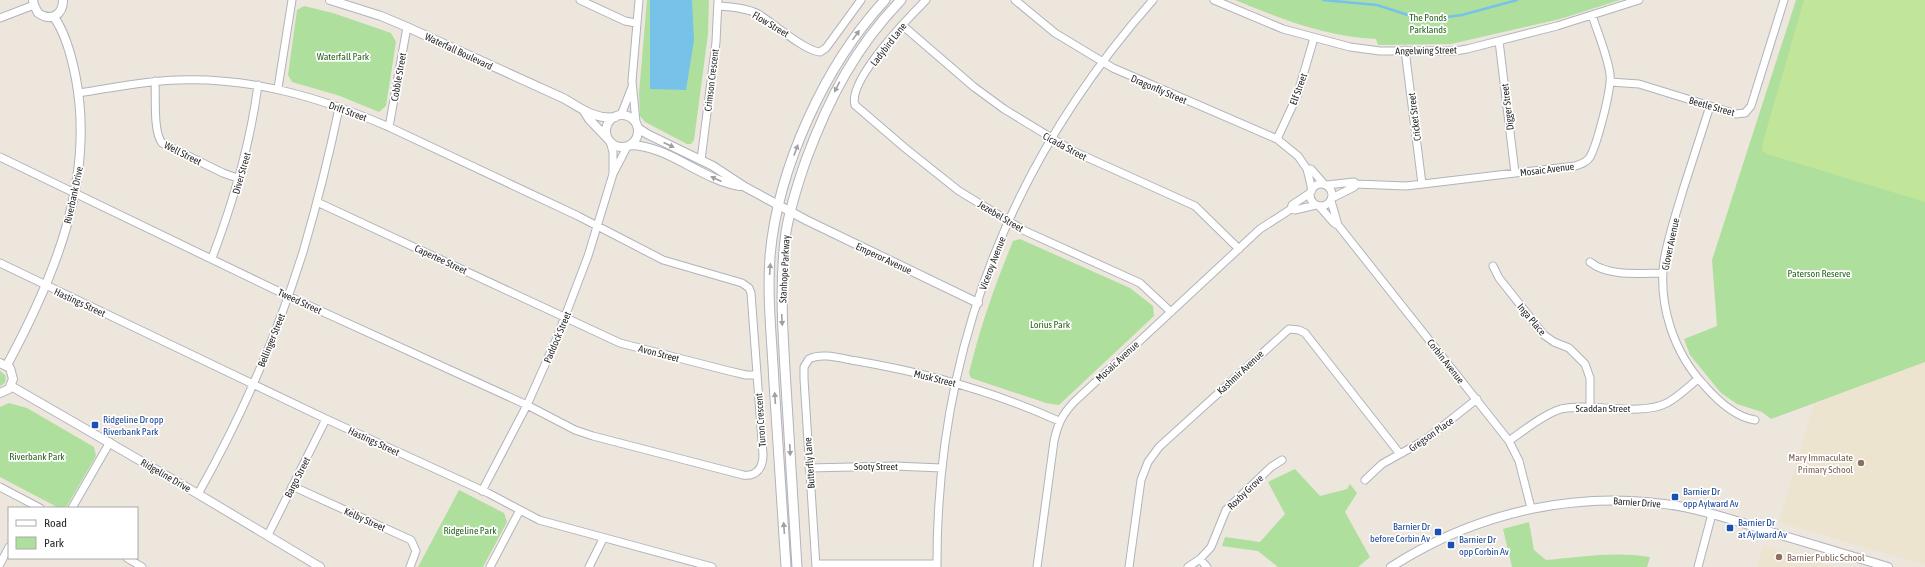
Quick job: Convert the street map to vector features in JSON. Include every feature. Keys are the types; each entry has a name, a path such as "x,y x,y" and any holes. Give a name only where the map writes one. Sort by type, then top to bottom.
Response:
{"main road":[{"name":"Stanhope Parkway","path":"786,567 768,288 778,206 800,140 823,88 853,40 885,0"},
{"name":"Stanhope Parkway","path":"797,567 782,294 783,259 791,212 810,151 838,86 868,37 901,0"}],"street":[{"path":"0,18 33,3 35,10 42,16 54,17 61,10 63,0"},
{"path":"278,88 292,0"},
{"name":"Waterfall Boulevard","path":"330,0 354,3 565,100 584,112 604,117 618,116"},
{"path":"580,0 625,21 636,23"},
{"path":"628,146 638,137 632,87 639,0"},
{"name":"Flow Street","path":"718,3 751,11 810,49 820,52 829,44 861,0"},
{"name":"Ladybird Lane","path":"855,92 873,62 902,25 926,0"},
{"name":"Dragonfly Street","path":"1015,0 1055,33 1102,62 1126,74 1278,139 1298,156 1307,169 1311,191"},
{"name":"Viceroy Avenue","path":"937,566 938,522 942,468 955,383 978,303 1008,221 1050,139 1102,62 1153,0"},
{"name":"Angelwing Street","path":"1214,0 1283,29 1314,38 1362,49 1405,50 1455,50 1499,41 1592,16 1639,0"},
{"name":"Beetle Street","path":"1610,82 1639,84 1736,114 1748,110 1784,0"},
{"name":"Crimson Crescent","path":"701,160 716,42 718,3"},
{"name":"Mosaic Avenue","path":"1325,185 1354,182 1356,184 1370,183 1396,186 1422,184 1574,166 1586,161 1592,150 1608,100 1610,82 1607,65 1592,16"},
{"name":"Riverbank Drive","path":"3,364 45,286 64,234 75,193 82,145 79,93 68,46 61,27 54,17"},
{"name":"Cicada Street","path":"902,25 1004,109 1050,139 1078,154 1195,206 1239,249"},
{"name":"Cobble Street","path":"389,128 407,27"},
{"name":"Elf Street","path":"1278,139 1297,96 1314,38"},
{"name":"Digger Street","path":"1499,41 1515,173"},
{"name":"Cricket Street","path":"1405,50 1422,184"},
{"name":"Drift Street","path":"79,93 155,81 210,80 278,88 339,108 389,128 598,226"},
{"name":"Well Street","path":"155,81 157,130 159,139 162,143 240,180"},
{"name":"Diver Street","path":"212,258 240,180 254,117 258,85"},
{"path":"632,87 618,116 610,121 607,127 606,133 609,140 618,146 643,146 658,151 716,179 745,187"},
{"name":"Jezebel Street","path":"855,92 854,101 858,108 904,148 959,191 1008,221 1044,240 1140,283 1171,312"},
{"name":"Glover Avenue","path":"1710,106 1670,233 1663,273 1664,297 1671,328 1686,361 1698,379 1720,401 1740,416 1756,420"},
{"name":"Bellinger Street","path":"198,494 223,447 252,384 288,296 317,202 339,108"},
{"name":"Waterfall Boulevard","path":"584,112 589,119 602,130 609,140"},
{"path":"618,116 631,117 647,134 701,160 745,187 791,212"},
{"name":"Paddock Street","path":"609,140 613,152 613,174"},
{"name":"Paddock Street","path":"482,491 527,405 566,316 598,226 613,174 628,146"},
{"name":"Tweed Street","path":"0,157 288,296 527,405"},
{"name":"Dragonfly Street","path":"1307,169 1311,170 1325,185"},
{"path":"1332,199 1332,191 1325,185 1316,185 1311,191 1311,199 1317,205 1326,205 1332,199 1354,187 1356,184"},
{"name":"Mosaic Avenue","path":"1037,567 1054,441 1059,421 1074,402 1265,225 1291,209 1292,205 1311,191"},
{"name":"Corbin Avenue","path":"1332,199 1338,225"},
{"name":"Capertee Street","path":"317,202 566,316"},
{"name":"Mosaic Avenue","path":"1291,209 1295,210 1317,205"},
{"name":"Corbin Avenue","path":"1317,205 1334,223 1338,225 1509,441 1519,461 1531,508"},
{"name":"Emperor Avenue","path":"791,212 978,303"},
{"name":"Turon Crescent","path":"527,405 583,433 743,475 751,475 758,471 763,460 751,293 747,286 739,282 669,263 598,226"},
{"path":"1590,262 1595,267 1612,271 1663,273"},
{"name":"Hastings Street","path":"0,263 45,286 252,384 482,491 546,524 712,567"},
{"name":"Inga Place","path":"1493,266 1499,278 1544,335 1554,342 1569,348 1585,364 1590,378 1590,408"},
{"name":"Avon Street","path":"566,316 620,342 729,371 746,375 756,375"},
{"name":"Kashmir Avenue","path":"1129,567 1141,480 1148,462 1159,447 1288,329 1299,330 1305,333 1400,454"},
{"name":"Musk Street","path":"807,360 818,356 847,359 910,371 955,383 1019,404 1059,421"},
{"name":"Butterfly Lane","path":"807,360 803,375 816,566"},
{"path":"0,393 6,391 11,386 13,375 3,364"},
{"name":"Scaddan Street","path":"1509,441 1556,411 1568,408 1642,408 1657,406 1675,398 1698,379"},
{"name":"Ridgeline Drive","path":"11,386 110,442 318,566"},
{"name":"Gregson Place","path":"1365,480 1375,469 1425,440 1477,400"},
{"name":"Bargo Street","path":"268,535 326,419"},
{"path":"73,507 110,442"},
{"name":"Roxby Grove","path":"1188,567 1200,559 1215,540 1219,523 1226,510 1271,467 1282,460"},
{"name":"Sooty Street","path":"809,468 887,466 942,468"},
{"name":"Kelby Street","path":"292,486 411,540 416,551 410,567"},
{"path":"0,487 32,506"},
{"name":"Barnier Drive","path":"1391,567 1414,553 1455,532 1482,522 1531,508 1574,502 1616,501 1666,504 1712,514 1888,567"},
{"path":"490,567 520,510"},
{"path":"1698,567 1712,514"},
{"path":"589,567 602,539"},
{"path":"0,564 8,549"},
{"path":"129,559 142,567"},
{"path":"1200,559 1207,567"},
{"path":"816,566 937,566"}],"shaded area":[{"name":"Mary Immaculate Primary School","path":"1925,362 1925,565 1779,522 1814,404"},
{"name":"Barnier Public School","path":"1763,546 1833,567 1758,567"}],"green space":[{"path":"647,0 709,0 708,34 694,140 691,144 687,144 645,122 640,116 639,93"},
{"name":"The Ponds Parklands","path":"1235,0 1620,0 1560,19 1451,44 1378,45 1376,39 1357,38 1322,31 1269,14"},
{"name":"Paterson Reserve","path":"1796,0 1925,0 1925,362 1771,419 1762,412 1737,404 1721,393 1690,355 1684,339 1717,326 1712,260"},
{"path":"1804,0 1925,0 1925,202 1767,154 1762,150"},
{"name":"Waterfall Park","path":"304,6 333,13 391,33 396,42 386,106 379,112 340,96 292,82 288,75 297,10"},
{"name":"Lorius Park","path":"1020,239 1130,288 1153,306 1154,316 1059,405 1046,403 971,378 969,373 988,306 1000,274 1013,241"},
{"path":"0,371 5,375 6,380 0,386"},
{"name":"Riverbank Park","path":"9,403 27,408 94,447 96,456 67,506 57,507 0,477 0,407"},
{"path":"1295,469 1320,496 1347,489 1350,484 1357,493 1345,512 1370,557 1358,567 1278,567 1258,551 1222,546 1225,537 1260,542 1285,514 1268,482"},
{"name":"Ridgeline Park","path":"459,490 504,513 507,522 483,567 418,567"},
{"path":"1529,522 1534,550 1546,560 1598,555 1637,555 1650,557 1647,567 1512,567 1503,529"}],"water":[{"path":"650,0 692,0 694,40 686,90 650,89"}],"waterway":[{"path":"1323,0 1377,5 1411,16 1431,19 1462,15 1517,0"}],"place":[{"name":"Ridgeline Dr opp Riverbank Park","path":"95,425"},
{"name":"Mary Immaculate Primary School","path":"1861,463"},
{"name":"Barnier Dr opp Aylward Av","path":"1675,497"},
{"name":"Barnier Dr at Aylward Av","path":"1730,528"},
{"name":"Barnier Dr before Corbin Av","path":"1438,532"},
{"name":"Barnier Dr opp Corbin Av","path":"1451,545"},
{"name":"Barnier Public School","path":"1779,557"}]}
